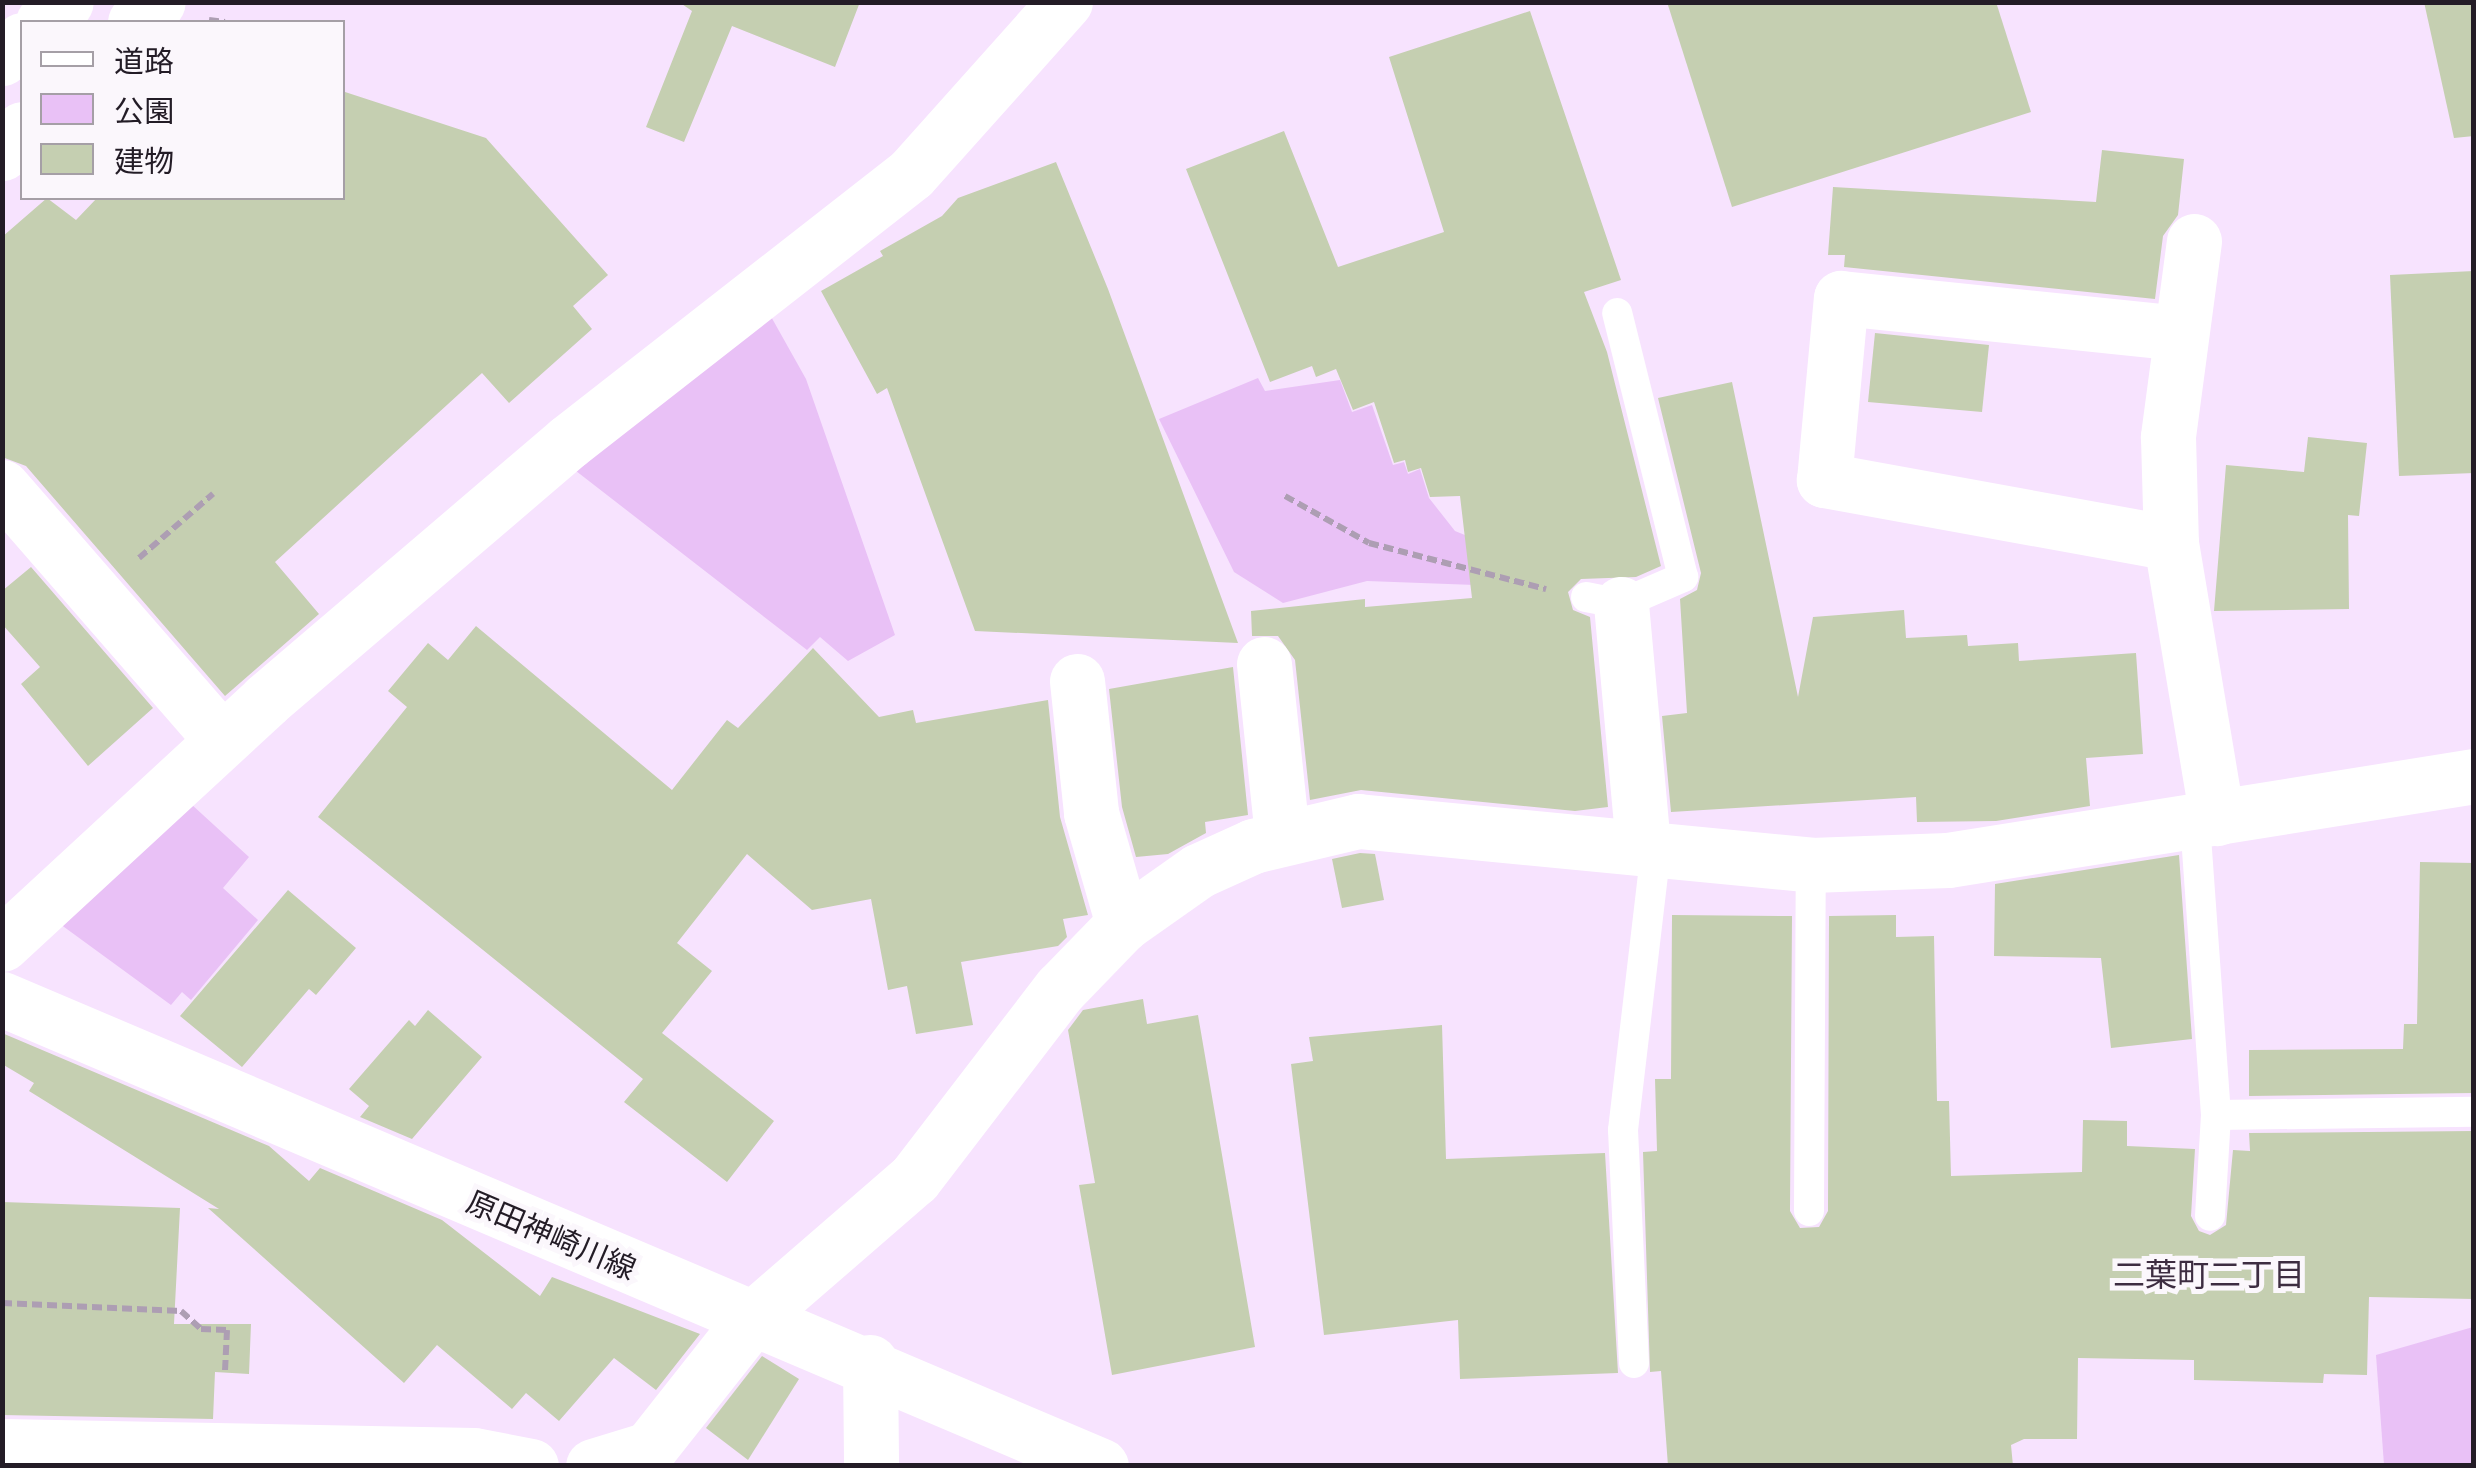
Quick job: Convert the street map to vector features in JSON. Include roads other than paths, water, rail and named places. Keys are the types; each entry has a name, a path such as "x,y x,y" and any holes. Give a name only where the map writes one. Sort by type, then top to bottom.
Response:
{"street":[{"path":"45,20 66,2"},
{"path":"136,20 158,2"},
{"path":"2,944 222,740 568,442 911,174 1065,2"},
{"path":"2,153 20,131"},
{"path":"2194,241 2168,437 2171,543 2206,820"},
{"path":"2171,543 1824,480 1841,298 2181,333"},
{"path":"2,486 222,740"},
{"path":"1604,600 1649,847"},
{"path":"1264,664 1282,836"},
{"path":"1076,681 1091,813 1123,924"},
{"path":"592,1466 649,1449 751,1320 914,1179 1060,989 1123,924 1198,871 1282,836 1358,821 1811,865 1948,860 2474,776"},
{"name":"原田神崎川線","path":"2,999 751,1320 870,1362 1102,1466"},
{"path":"870,1362 871,1466"},
{"path":"2,1446 474,1455 531,1466"}],"lane":[{"path":"1604,600 1683,577 1617,313"},
{"path":"2206,820 2216,1115 2210,1216"},
{"path":"1634,1364 1623,1130 1649,847"},
{"path":"1809,1211 1811,865"},
{"path":"2216,1115 2474,1112"}],"district":[{"name":"二葉町二丁目","path":"2209,1275"}]}
